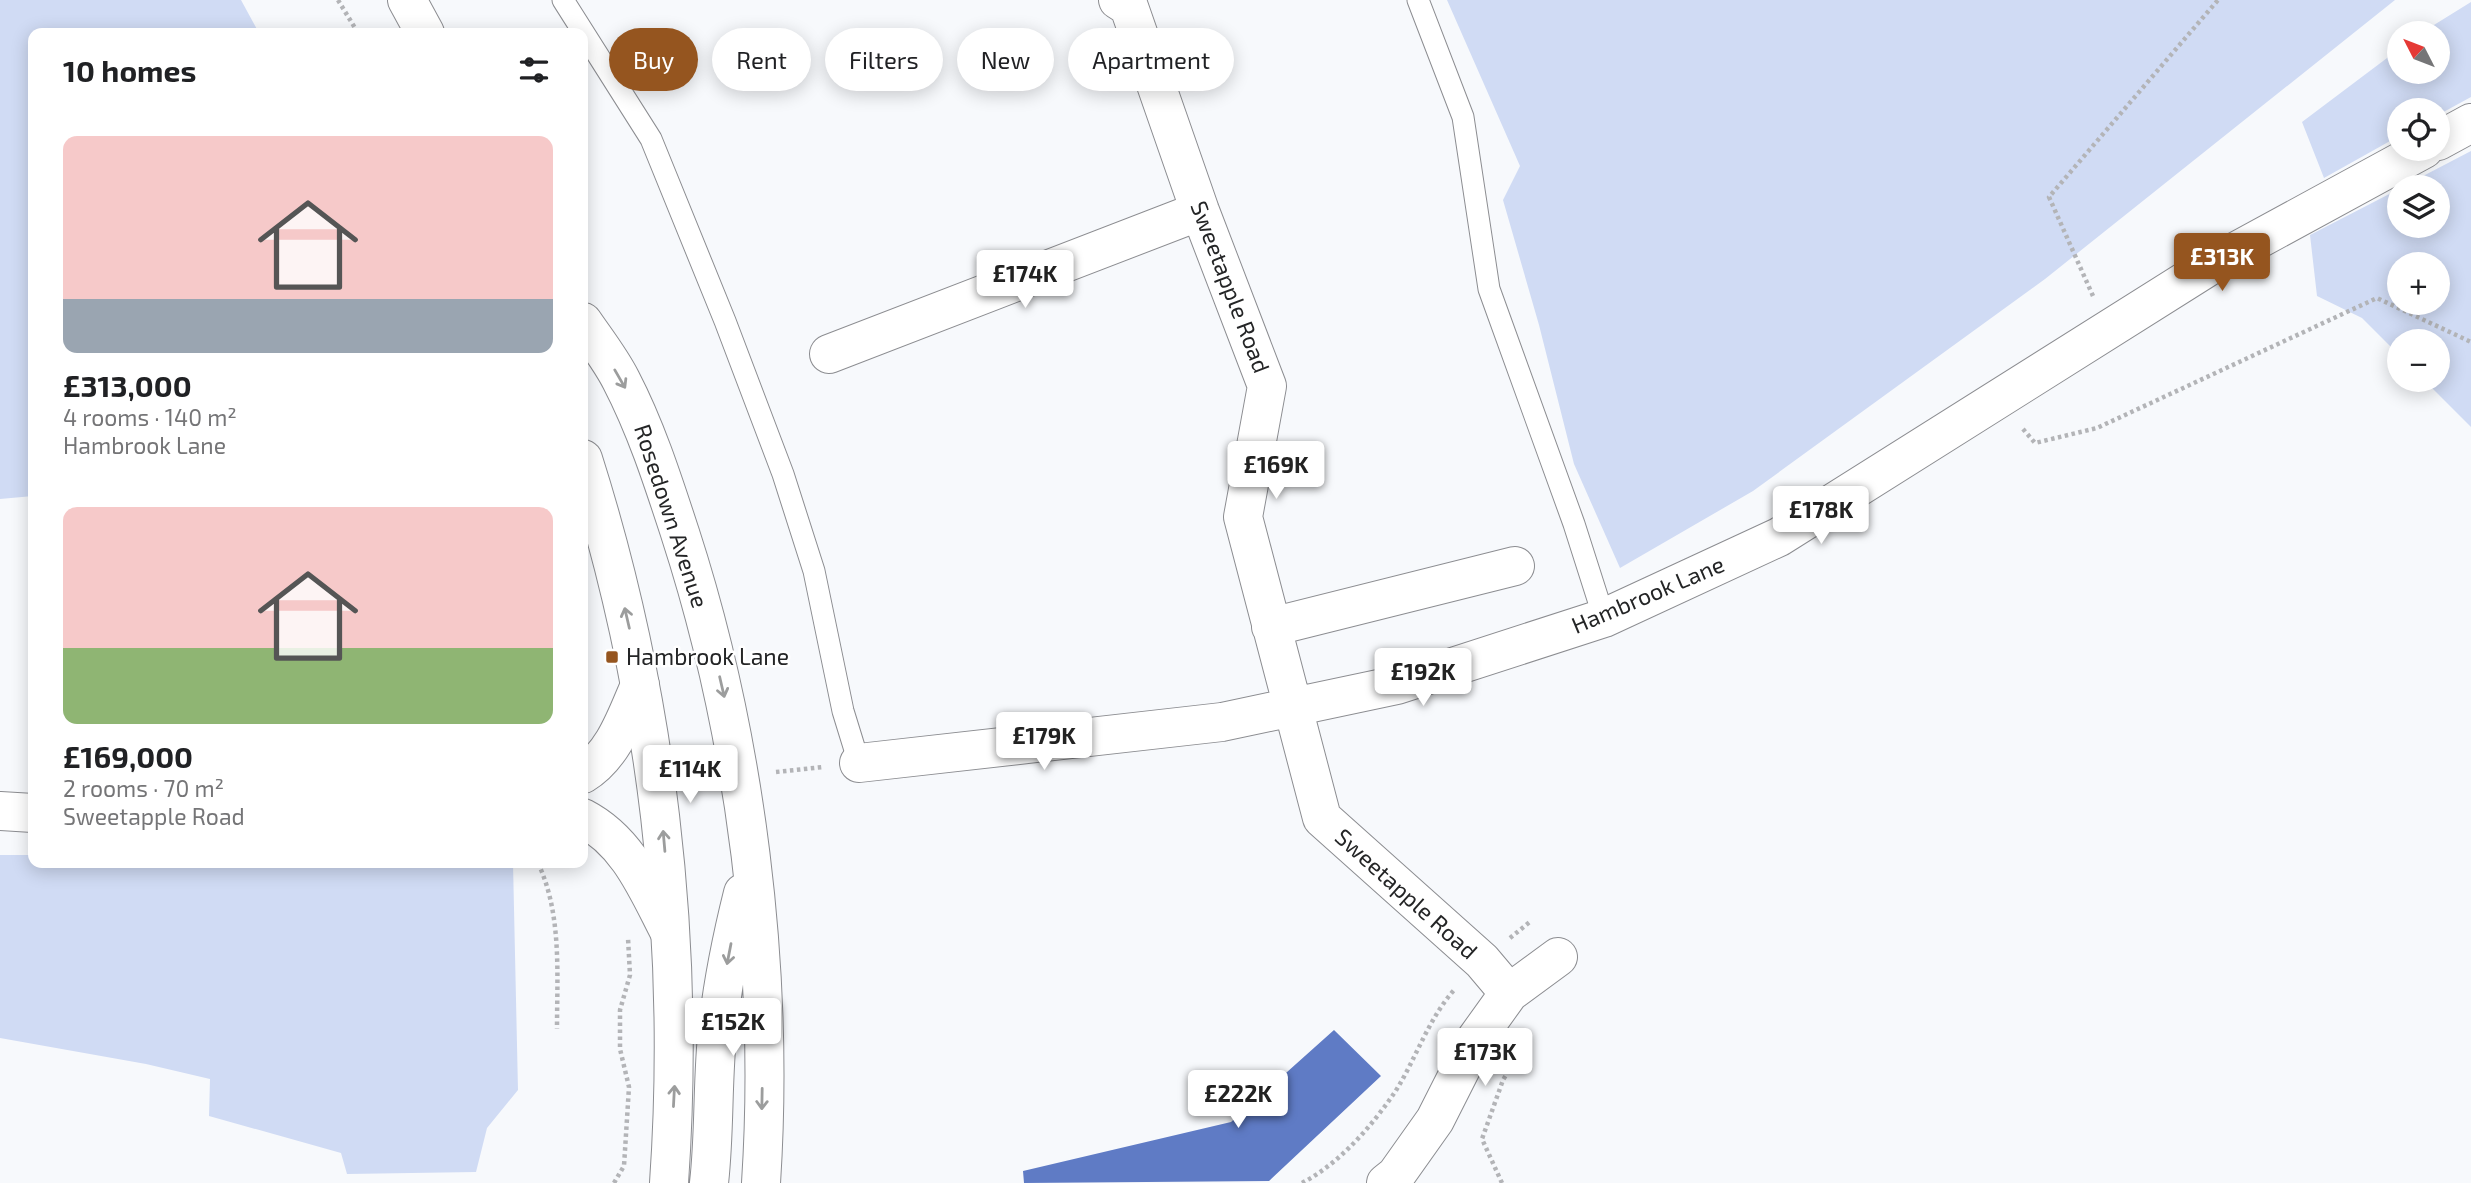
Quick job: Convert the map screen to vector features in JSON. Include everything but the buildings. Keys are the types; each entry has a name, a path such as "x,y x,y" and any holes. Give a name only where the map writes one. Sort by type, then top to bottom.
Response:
{"street":[{"path":"407,0 422,28"},
{"name":"Sweetapple Road","path":"1118,0 1129,8 1200,211 1267,386 1243,517 1322,818 1482,961 1509,993"},
{"path":"2450,134 2471,123"},
{"name":"Hambrook Lane","path":"859,763 1222,722 1397,685 1604,618 1779,537 2211,265 2402,161"},
{"path":"829,354 1200,211"},
{"name":"Rosedown Avenue","path":"588,330 619,376 634,405 695,579 736,748 758,933 763,1044 761,1183"},
{"path":"588,477 628,620 664,839 670,933 674,1082 669,1183"},
{"path":"1271,627 1515,566"},
{"path":"588,769 617,739 640,685"},
{"path":"0,811 28,813"},
{"path":"588,821 608,834 634,864 670,933"},
{"path":"709,1183 718,1028 728,957 750,863"},
{"path":"1386,1183 1396,1175 1436,1120 1476,1039 1509,993 1558,957"}],"lane":[{"path":"563,0 581,28"},
{"path":"1418,0 1463,117 1489,289 1574,524 1604,618"},
{"path":"588,39 651,139 725,321 783,474 814,571 843,711 859,763"}],"path":[{"path":"338,0 355,28"},
{"path":"2108,329 2049,197 2218,0"},
{"path":"1997,399 2035,443 2097,428 2378,298 2471,342"},
{"path":"540,868 556,922 557,1029"},
{"path":"1303,1183 1353,1145 1395,1092 1448,998 1482,961 1531,921"},
{"path":"614,1183 624,1166 629,1087 620,1049 620,1010 630,975 627,930"},
{"path":"1502,1183 1482,1139 1503,1080 1525,1044"}],"shaded area":[{"path":"0,0 241,0 256,28 28,28 28,496 0,499"},
{"path":"1447,0 2395,0 2045,279 1753,491 1620,568 1574,464 1539,325 1503,200 1520,166"},
{"path":"2471,2 2471,97 2450,108 2450,98 2387,98 2387,143 2324,178 2302,122 2387,58 2387,84 2450,84 2450,21 2440,21"},
{"path":"2471,151 2471,427 2436,392 2450,392 2450,329 2387,329 2387,343 2362,318 2317,296 2310,235 2387,195 2387,238 2450,238 2450,175 2425,175"},
{"path":"0,855 28,855 28,868 513,868 518,1090 487,1128 476,1172 347,1174 341,1153 209,1116 210,1079 146,1064 0,1038"}],"place":[{"name":"Hambrook Lane","path":"612,657"}]}
